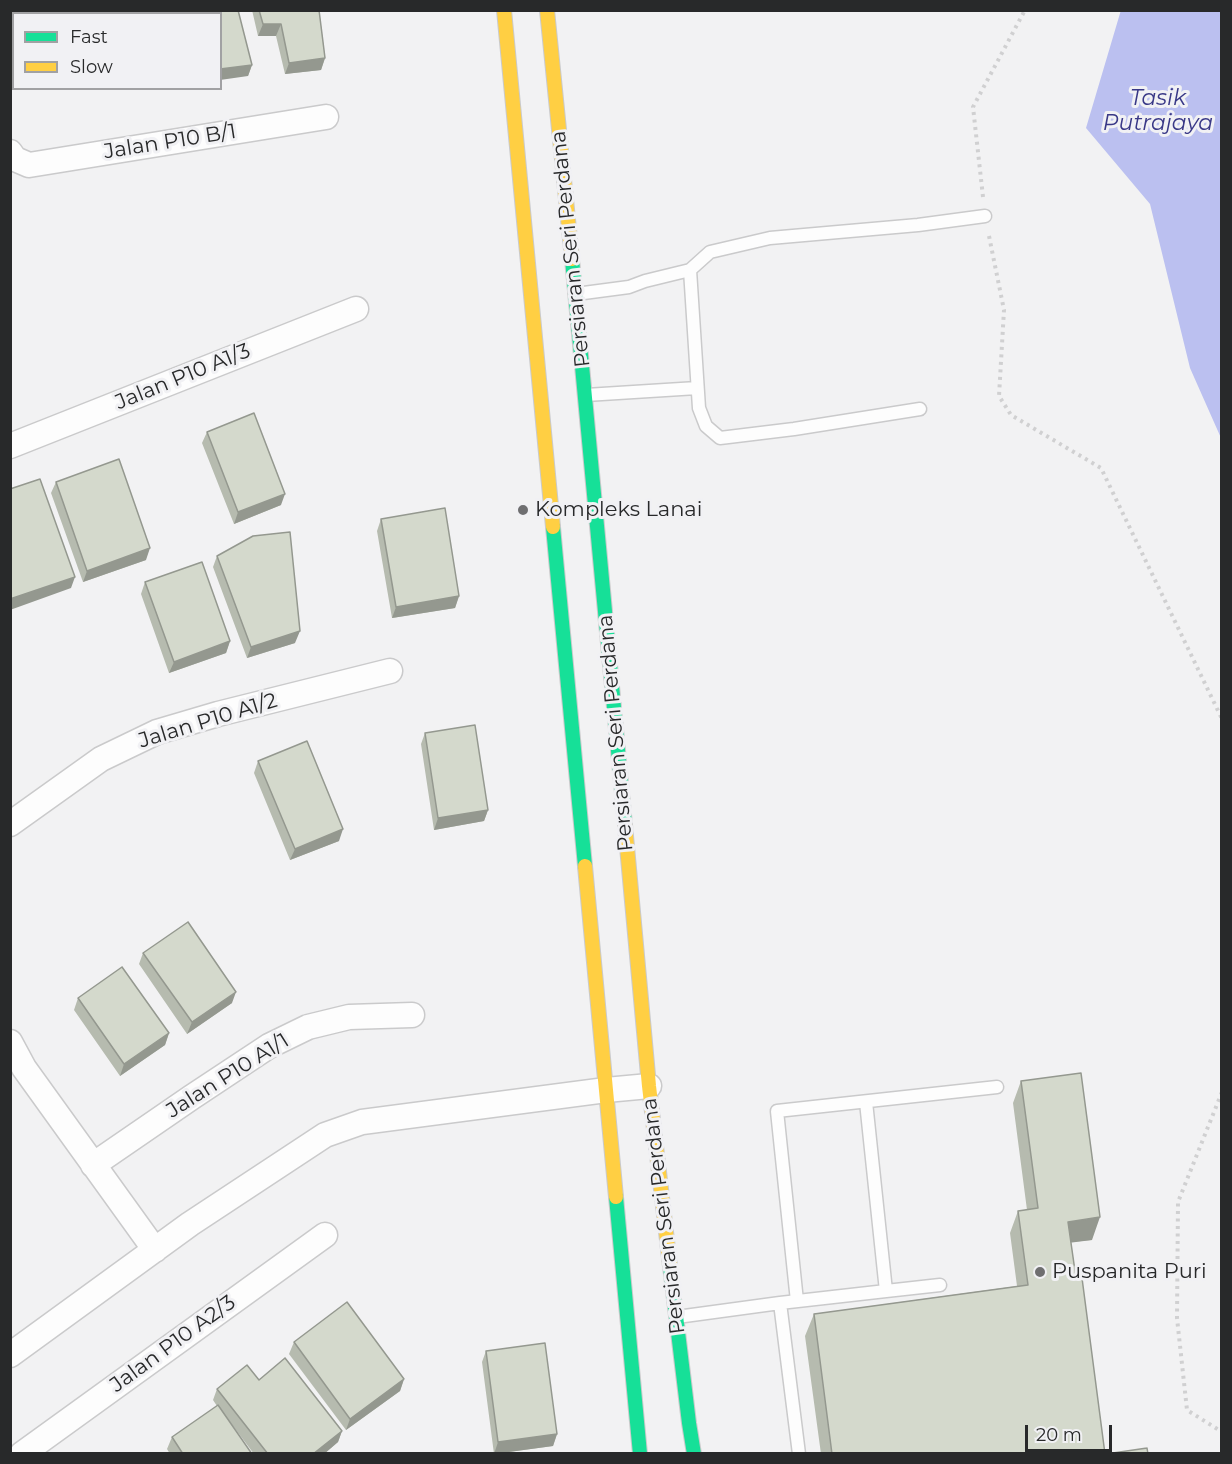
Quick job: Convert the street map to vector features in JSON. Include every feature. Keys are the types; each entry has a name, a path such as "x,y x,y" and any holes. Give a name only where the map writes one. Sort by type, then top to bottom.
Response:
{"street":[{"name":"Persiaran Seri Perdana","path":"504,10 640,1454"},
{"name":"Persiaran Seri Perdana","path":"547,10 576,294 649,1086 694,1454"},
{"name":"Jalan P10 B/1","path":"13,156 29,165 326,117"},
{"name":"Jalan P10 A1/3","path":"10,446 356,309"},
{"name":"Jalan P10 A1/2","path":"10,824 101,759 157,732 218,714 390,671"},
{"name":"Jalan P10 A1/1","path":"93,1165 269,1046 308,1027 349,1017 412,1015"},
{"path":"10,1042 24,1068 155,1250"},
{"path":"10,1355 190,1224 325,1135 362,1122 649,1086"},
{"name":"Jalan P10 A2/3","path":"22,1454 325,1236"}],"lane":[{"path":"576,294 629,287 690,270 710,252 770,238 918,225 985,216"},
{"path":"690,270 699,408 706,426 720,438 920,409"},
{"path":"585,395 698,388"},
{"path":"797,1301 777,1111 997,1087"},
{"path":"866,1102 886,1291"},
{"path":"676,1318 780,1303 940,1285"},
{"path":"780,1303 799,1454"}],"path":[{"path":"1026,10 973,107 985,216 1004,310 999,396 1011,415 1101,468 1221,719"},
{"path":"1221,1092 1178,1202 1177,1318 1186,1410 1221,1432"}],"water":[{"name":"Tasik Putrajaya","path":"1121,10 1221,11 1221,438 1190,368 1150,204 1086,128"}],"building":[{"path":"169,10 238,10 252,65 222,69 222,12 170,12"},
{"path":"259,10 319,10 325,58 289,63 281,24 263,24"},
{"path":"254,413 285,494 238,512 207,432"},
{"path":"119,459 150,548 87,571 56,482"},
{"path":"40,479 75,577 10,599 10,489"},
{"path":"445,508 459,596 396,607 381,519"},
{"path":"290,532 300,631 251,647 217,556 253,536"},
{"path":"202,562 230,641 174,662 145,582"},
{"path":"475,725 488,810 438,818 425,733"},
{"path":"307,741 343,829 295,849 258,761"},
{"path":"188,922 236,992 192,1022 143,953"},
{"path":"122,967 169,1033 124,1064 78,998"},
{"name":"Puspanita Puri","path":"1081,1073 1100,1217 1068,1222 1076,1278 1082,1278 1105,1454 832,1454 814,1314 1028,1285 1018,1211 1038,1208 1021,1081"},
{"path":"347,1302 404,1379 350,1419 294,1342"},
{"path":"545,1343 557,1434 498,1442 486,1351"},
{"path":"285,1358 342,1431 313,1454 268,1454 217,1389 247,1365 259,1380"},
{"path":"218,1405 252,1454 183,1454 172,1437"},
{"path":"1147,1448 1148,1454 1106,1454"}],"traffic: fast":[{"path":"572,259 625,825"},
{"path":"553,527 585,866"},
{"path":"616,1197 640,1454"},
{"path":"670,1266 694,1454"}],"traffic: slow":[{"path":"504,10 553,527"},
{"path":"547,10 572,259"},
{"path":"625,825 649,1086 670,1266"},
{"path":"585,866 616,1197"}],"place":[{"name":"Kompleks Lanai","path":"523,510"},
{"name":"Puspanita Puri","path":"1040,1272"}]}
